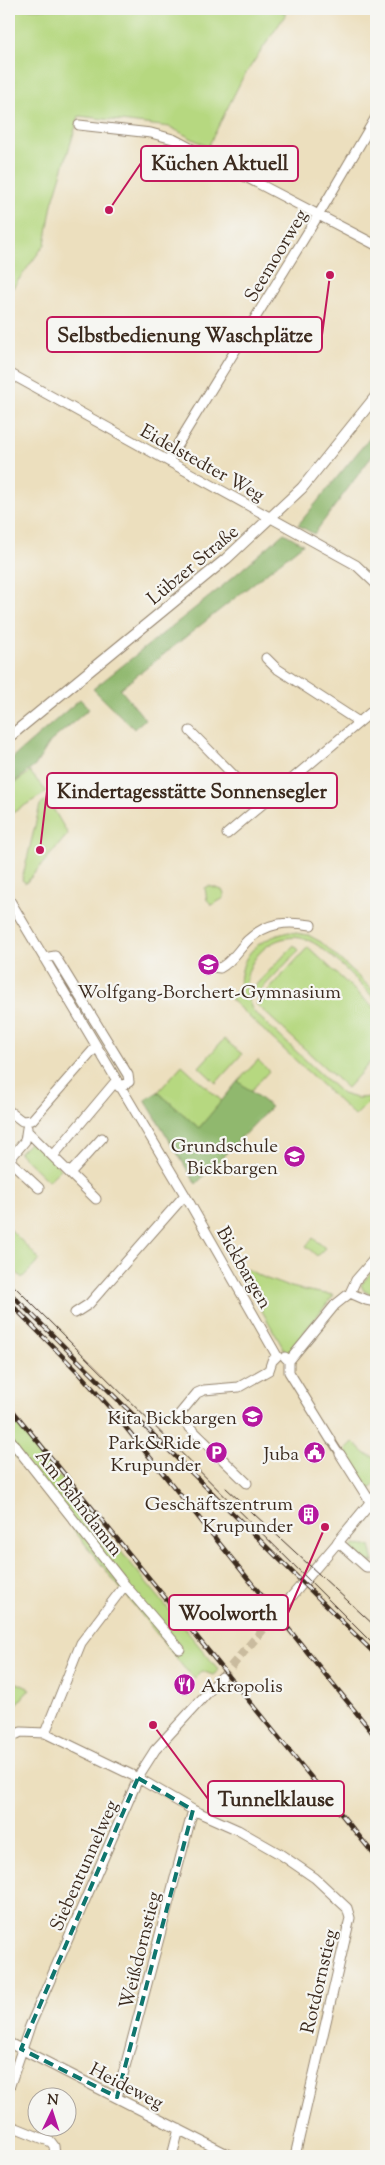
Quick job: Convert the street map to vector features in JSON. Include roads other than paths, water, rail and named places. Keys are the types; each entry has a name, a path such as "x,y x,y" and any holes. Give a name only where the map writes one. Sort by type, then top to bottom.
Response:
{"street":[{"name":"Seemoorweg","path":"168,460 308,233 376,117"},
{"path":"79,124 150,133 173,139 376,245"},
{"name":"Eidelstedter Weg","path":"9,373 356,565 376,584"},
{"name":"Lübzer Straße","path":"9,737 226,559 271,519 327,460 376,396"},
{"path":"266,658 276,668 360,722"},
{"path":"227,834 376,708"},
{"path":"190,731 262,804"},
{"name":"Bickbargen","path":"9,899 185,1195 277,1356"},
{"path":"212,967 220,968 229,963 248,940 265,928 283,922 311,925"},
{"path":"44,958 55,956 128,1076 128,1082 118,1084 53,1156"},
{"path":"39,1188 9,1160 25,1141 27,1126 96,1046"},
{"path":"9,1111 27,1126 53,1156 96,1199"},
{"path":"70,1173 102,1138"},
{"path":"75,1313 89,1304 185,1195"},
{"path":"286,1603 375,1498 331,1440 289,1372 289,1361 335,1305 350,1293 356,1280 376,1257"},
{"path":"350,1293 376,1302"},
{"path":"248,1483 178,1416 197,1393 204,1390 239,1386 269,1370 277,1356 281,1356 289,1361"},
{"name":"Am Bahndamm","path":"9,1438 125,1585 180,1650"},
{"path":"338,1542 366,1567 376,1567"},
{"path":"9,1738 21,1732 45,1733 81,1643 125,1585"},
{"name":"Siebentunnelweg","path":"9,2088 21,2050 147,1760 222,1677"},
{"name":"Rotdornstieg","path":"45,1733 138,1778 193,1810 238,1830 280,1854 315,1878 347,1908 350,1918 295,2156"},
{"name":"Weißdornstieg","path":"117,2098 193,1810"},
{"name":"Heideweg","path":"9,2043 231,2156"},
{"path":"9,2125 51,2142 54,2146 55,2156"},
{"path":"172,2156 179,2129"}],"tunnel":[{"path":"222,1677 286,1603"}],"tram line":[{"path":"9,1281 376,1647"},
{"path":"226,1488 376,1627"}],"railway":[{"path":"9,1292 376,1655"},
{"path":"9,1302 79,1373 110,1408 376,1737"},
{"path":"9,1406 376,1857"}],"place":[{"name":"Küchen Aktuell","path":"109,210"},
{"name":"Selbstbedienung Waschplätze","path":"330,275"},
{"name":"Kindertagesstätte Sonnensegler","path":"40,850"},
{"name":"Wolfgang-Borchert-Gymnasium","path":"209,965"},
{"name":"Grundschule Bickbargen","path":"294,1156"},
{"name":"Kita Bickbargen","path":"253,1417"},
{"name":"Park&Ride Krupunder","path":"217,1453"},
{"name":"Juba","path":"315,1453"},
{"name":"Geschäftszentrum Krupunder","path":"309,1514"},
{"name":"Woolworth","path":"325,1527"},
{"name":"Akropolis","path":"185,1685"},
{"name":"Tunnelklause","path":"153,1725"}]}
